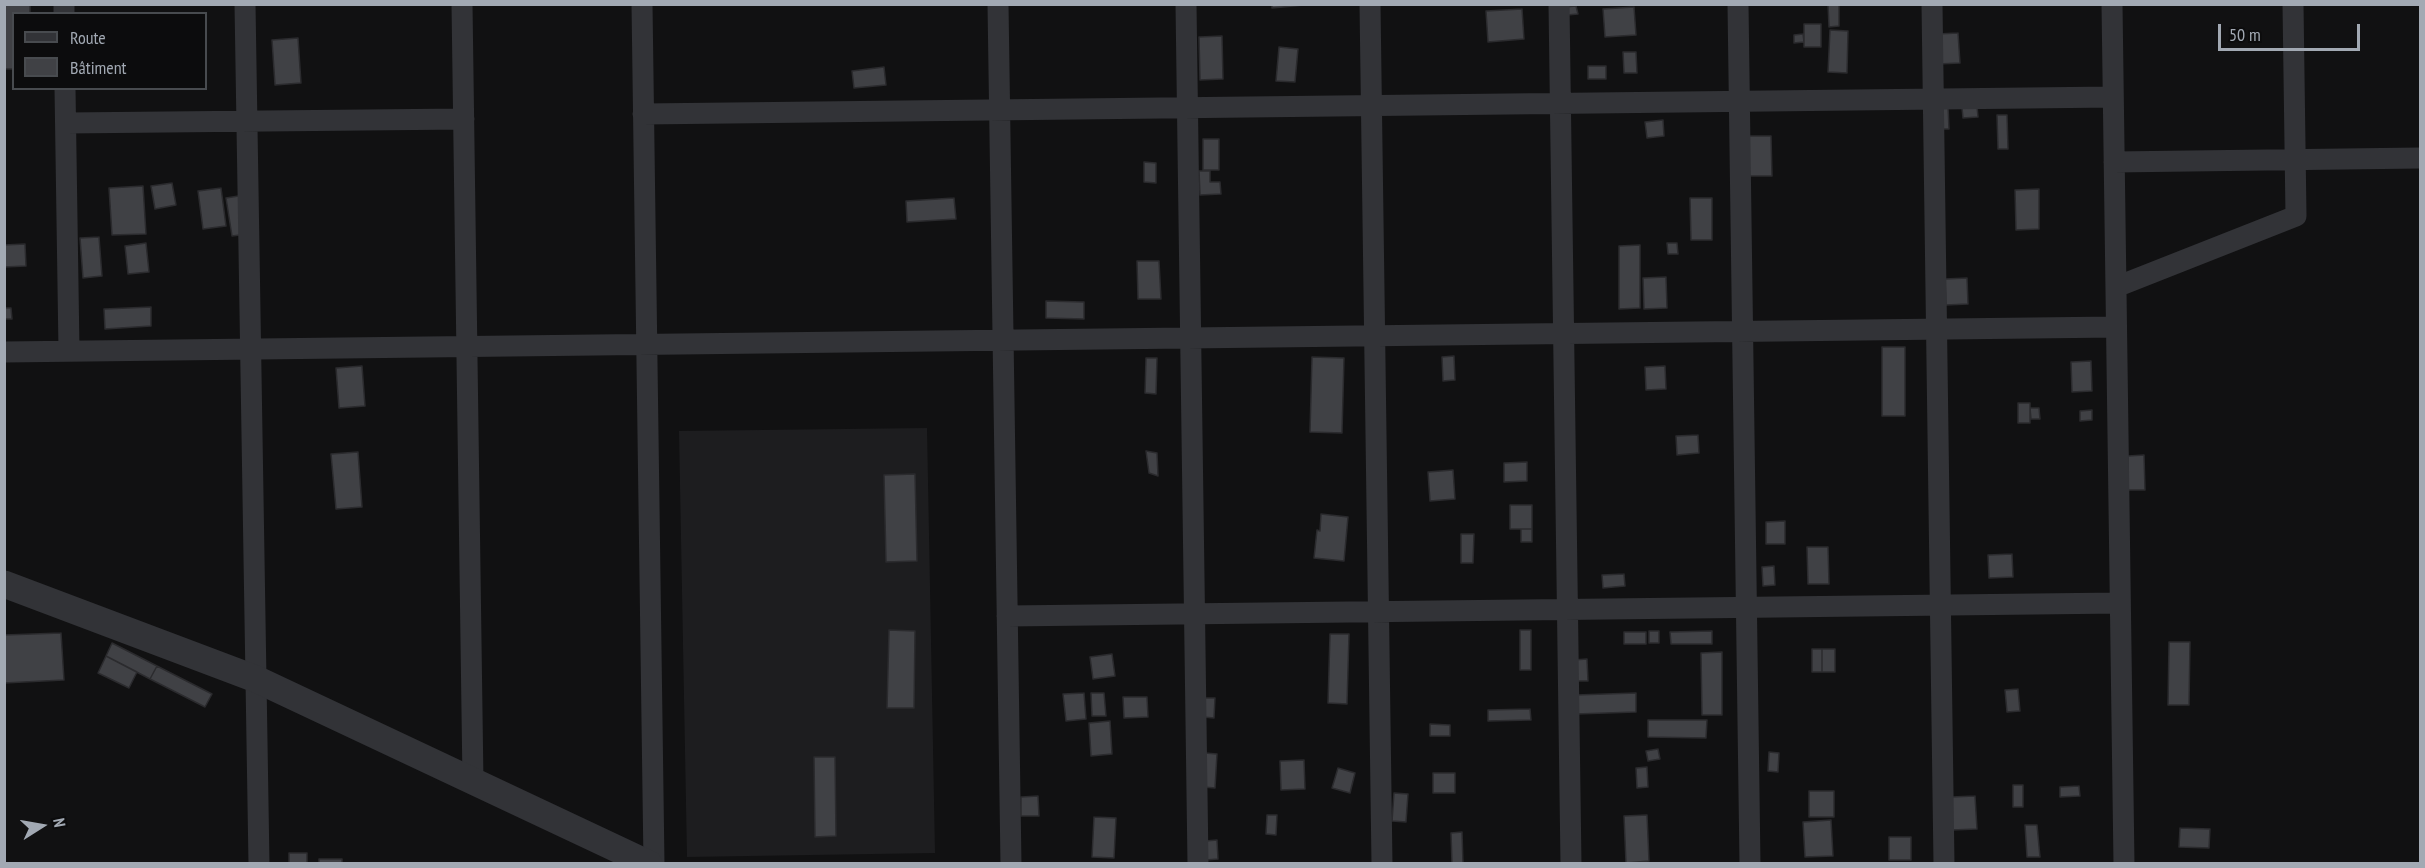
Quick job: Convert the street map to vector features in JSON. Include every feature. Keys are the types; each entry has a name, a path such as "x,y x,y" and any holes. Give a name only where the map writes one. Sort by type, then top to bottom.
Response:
{"street":[{"path":"245,4 259,864"},
{"path":"462,4 473,782"},
{"path":"4,584 256,679 652,864 642,4"},
{"path":"998,4 1011,864"},
{"path":"1186,4 1198,864"},
{"path":"1370,4 1382,864"},
{"path":"1559,4 1571,864"},
{"path":"1738,4 1750,864"},
{"path":"1932,4 1944,864"},
{"path":"2112,4 2124,864"},
{"path":"2116,287 2296,216 2293,4"},
{"path":"65,90 69,351"},
{"path":"643,114 2113,97"},
{"path":"66,123 464,118"},
{"path":"2114,162 2421,158"},
{"path":"4,351 2116,327"},
{"path":"1007,616 2120,603"}],"shaded area":[{"path":"927,428 935,853 687,857 679,431"}],"building":[{"path":"4,4 30,4 30,12 12,12 12,69 4,69"},
{"path":"1272,4 1303,4 1304,5 1272,8"},
{"path":"1828,4 1839,4 1839,26 1829,27"},
{"path":"1576,6 1578,14 1567,15 1565,7"},
{"path":"1634,7 1636,35 1605,37 1603,9"},
{"path":"1522,9 1524,39 1488,42 1486,11"},
{"path":"1804,24 1821,24 1821,47 1804,47"},
{"path":"1830,30 1848,31 1847,73 1828,72"},
{"path":"1958,33 1960,63 1938,64 1937,34"},
{"path":"1803,34 1804,42 1794,43 1794,35"},
{"path":"1222,36 1223,79 1200,80 1199,37"},
{"path":"298,38 301,83 275,85 272,40"},
{"path":"1279,47 1298,49 1295,82 1276,81"},
{"path":"1623,52 1636,52 1637,73 1624,73"},
{"path":"1588,66 1606,66 1606,79 1588,79"},
{"path":"884,67 886,85 854,88 852,71"},
{"path":"1948,106 1949,129 1938,129 1938,107"},
{"path":"1977,106 1978,117 1963,118 1962,108"},
{"path":"1997,115 2007,115 2008,149 1998,149"},
{"path":"1663,120 1664,136 1647,138 1645,122"},
{"path":"1747,136 1771,136 1772,176 1748,176"},
{"path":"1203,139 1219,139 1219,170 1203,170"},
{"path":"1144,162 1156,163 1156,183 1144,182"},
{"path":"1199,171 1210,171 1210,182 1220,182 1221,194 1200,195"},
{"path":"172,183 176,205 155,209 151,186"},
{"path":"143,186 146,234 112,235 109,188"},
{"path":"221,188 226,226 203,229 198,191"},
{"path":"2039,189 2039,229 2016,230 2015,190"},
{"path":"251,194 256,233 232,236 226,198"},
{"path":"954,198 956,219 907,222 906,201"},
{"path":"1690,198 1712,198 1712,240 1691,240"},
{"path":"99,237 102,276 83,278 80,238"},
{"path":"146,243 149,272 128,274 125,246"},
{"path":"1667,243 1677,243 1678,254 1668,254"},
{"path":"25,244 26,266 4,267 4,245"},
{"path":"1640,245 1640,308 1619,309 1619,246"},
{"path":"1137,261 1159,261 1161,299 1138,299"},
{"path":"1666,277 1667,308 1644,309 1643,278"},
{"path":"1967,278 1968,304 1946,305 1945,279"},
{"path":"1046,301 1084,302 1084,319 1046,318"},
{"path":"151,307 151,326 105,329 104,309"},
{"path":"4,308 11,308 12,319 4,319"},
{"path":"1882,347 1905,347 1905,416 1882,416"},
{"path":"1454,356 1455,380 1443,381 1442,357"},
{"path":"1312,357 1344,358 1342,433 1310,432"},
{"path":"1146,358 1157,358 1156,394 1145,393"},
{"path":"2091,361 2092,391 2072,392 2071,362"},
{"path":"362,366 365,406 339,408 336,368"},
{"path":"1665,366 1666,389 1646,390 1645,367"},
{"path":"2018,403 2030,403 2030,423 2018,423"},
{"path":"2030,408 2039,408 2040,419 2031,419"},
{"path":"2092,410 2092,420 2080,421 2080,411"},
{"path":"1698,435 1699,453 1677,455 1676,436"},
{"path":"1146,451 1157,453 1158,476 1149,473"},
{"path":"358,452 362,507 336,509 331,454"},
{"path":"2144,455 2145,490 2128,490 2128,456"},
{"path":"1527,462 1527,481 1504,482 1504,463"},
{"path":"1453,470 1455,499 1430,501 1428,472"},
{"path":"915,474 917,561 886,562 884,475"},
{"path":"1510,505 1532,505 1532,529 1510,529"},
{"path":"1321,514 1348,517 1344,561 1314,558"},
{"path":"1785,521 1785,544 1766,544 1766,522"},
{"path":"1521,529 1532,529 1532,542 1521,542"},
{"path":"1461,534 1474,534 1473,563 1461,563"},
{"path":"1807,547 1828,547 1829,584 1808,584"},
{"path":"2012,554 2013,577 1989,578 1988,555"},
{"path":"1774,566 1775,585 1763,586 1762,567"},
{"path":"1624,574 1625,586 1603,588 1602,575"},
{"path":"889,630 915,631 914,708 887,708"},
{"path":"1520,630 1531,630 1531,670 1520,670"},
{"path":"1649,631 1659,631 1659,643 1649,643"},
{"path":"1712,631 1712,644 1671,644 1670,632"},
{"path":"1624,632 1646,632 1646,644 1624,644"},
{"path":"61,633 64,680 4,683 4,635"},
{"path":"1330,634 1349,634 1347,704 1328,703"},
{"path":"2169,642 2190,642 2189,705 2168,705"},
{"path":"112,643 157,666 150,679 106,656"},
{"path":"1812,649 1822,649 1822,672 1812,672"},
{"path":"1822,649 1835,649 1835,672 1822,672"},
{"path":"1722,652 1722,715 1702,715 1701,653"},
{"path":"1112,654 1115,676 1093,679 1090,657"},
{"path":"106,656 137,672 129,688 98,673"},
{"path":"1587,659 1588,681 1574,681 1573,660"},
{"path":"157,666 212,694 205,707 150,679"},
{"path":"2018,689 2020,711 2007,712 2005,690"},
{"path":"1084,693 1086,719 1066,721 1063,694"},
{"path":"1091,693 1104,693 1106,716 1092,716"},
{"path":"1636,693 1636,712 1576,714 1575,695"},
{"path":"1123,697 1147,697 1148,717 1124,718"},
{"path":"1204,698 1215,698 1214,718 1203,717"},
{"path":"1530,709 1531,720 1488,721 1488,710"},
{"path":"1648,720 1707,720 1706,738 1648,737"},
{"path":"1110,721 1112,754 1091,756 1089,723"},
{"path":"1430,724 1450,725 1450,736 1430,736"},
{"path":"1658,749 1660,759 1648,761 1646,751"},
{"path":"1769,752 1779,753 1778,772 1768,771"},
{"path":"1205,753 1217,754 1215,788 1203,787"},
{"path":"814,757 835,757 836,836 815,837"},
{"path":"1304,760 1305,789 1281,790 1280,761"},
{"path":"1647,767 1648,787 1637,788 1636,768"},
{"path":"1338,768 1355,773 1350,793 1332,788"},
{"path":"1433,773 1455,773 1455,793 1433,793"},
{"path":"2013,785 2023,785 2023,807 2013,807"},
{"path":"2079,786 2080,796 2060,797 2060,787"},
{"path":"1809,791 1834,791 1834,817 1809,817"},
{"path":"1394,793 1408,794 1406,822 1392,821"},
{"path":"1038,796 1039,816 1021,816 1021,797"},
{"path":"1975,796 1977,829 1952,830 1951,797"},
{"path":"1267,815 1277,815 1276,835 1266,834"},
{"path":"1647,815 1649,861 1626,863 1624,816"},
{"path":"1094,817 1116,818 1114,858 1092,857"},
{"path":"1831,820 1833,856 1805,857 1803,822"},
{"path":"2025,825 2037,825 2040,857 2027,857"},
{"path":"2180,828 2210,829 2209,848 2179,847"},
{"path":"1462,832 1463,864 1452,864 1451,833"},
{"path":"1889,837 1911,837 1911,860 1889,860"},
{"path":"1217,840 1218,859 1206,860 1205,841"},
{"path":"289,853 307,853 307,864 289,864"},
{"path":"319,859 342,859 342,864 319,864"}]}
